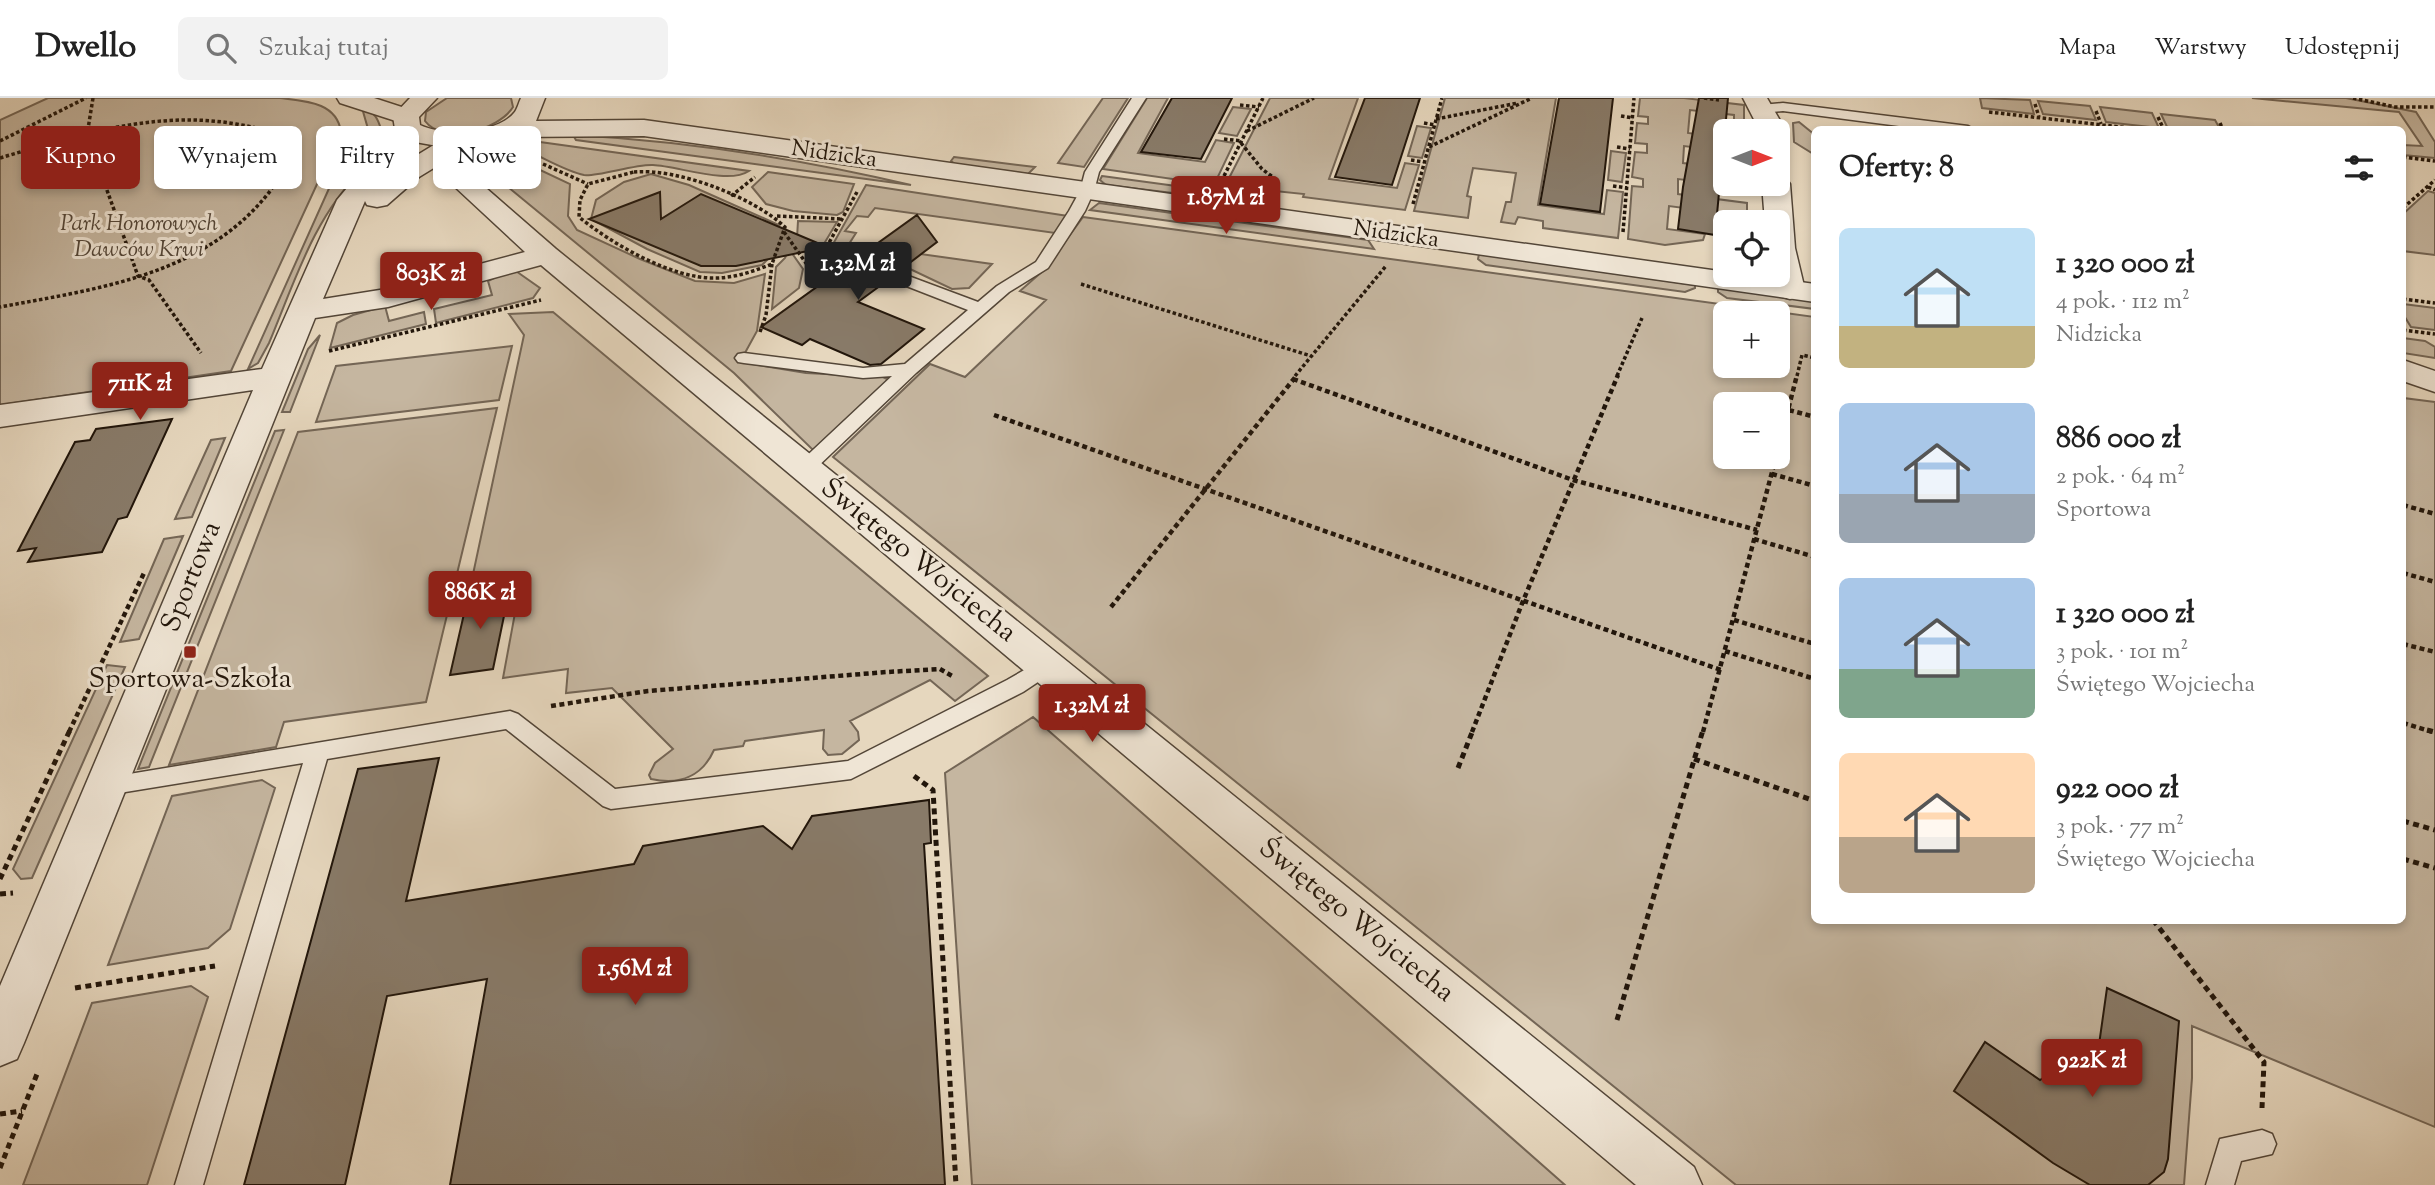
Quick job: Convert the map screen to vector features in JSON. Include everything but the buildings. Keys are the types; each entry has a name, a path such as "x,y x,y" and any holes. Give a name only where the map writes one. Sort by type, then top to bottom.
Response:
{"street":[{"path":"349,98 407,124 428,140 433,140"},
{"name":"Sportowa","path":"0,1043 9,1002 107,786 274,377 351,200 425,98"},
{"path":"510,126 527,115 533,99 645,128"},
{"path":"541,129 645,128"},
{"name":"Nidzicka","path":"645,128 1802,292"},
{"path":"340,229 410,171 433,157"},
{"name":"Świętego Wojciecha","path":"471,189 546,255 1676,1185"},
{"path":"1777,196 1781,248 1802,292"},
{"path":"303,312 387,298 546,255"},
{"path":"2414,370 2435,382"},
{"path":"0,416 274,377"}],"lane":[{"path":"804,468 910,369 1003,289 1042,265 1087,191 1092,172 1139,98"},
{"path":"1867,98 1870,118"},
{"path":"1763,113 1783,107 1935,126"},
{"path":"897,277 980,309"},
{"path":"752,359 863,373 910,369"},
{"path":"107,786 510,720 611,799 851,770 1015,687 1045,666"},
{"path":"190,1185 318,752"},
{"path":"2220,1185 2230,1149 2262,1144"}],"path":[{"path":"0,141 86,98"},
{"path":"88,126 93,98"},
{"path":"1224,177 1263,98"},
{"path":"1246,132 1314,98"},
{"path":"1410,215 1442,98"},
{"path":"1429,147 1532,98"},
{"path":"1622,243 1634,98"},
{"path":"2353,98 2395,107 2435,107"},
{"path":"1436,119 1524,102"},
{"path":"1240,104 1259,107"},
{"path":"2035,104 2039,117"},
{"path":"1980,111 2116,126"},
{"path":"2096,111 2101,124"},
{"path":"1621,116 1633,118"},
{"path":"2158,117 2162,126"},
{"path":"0,307 113,285 173,266 222,241 266,197 284,171 290,153 286,141 274,134 228,121 200,118 164,120 133,126"},
{"path":"1424,123 1435,125"},
{"path":"1224,139 1241,142 1268,177 1288,185"},
{"path":"1617,147 1630,149"},
{"path":"0,158 21,152"},
{"path":"2406,158 2435,161"},
{"path":"1411,160 1424,162"},
{"path":"541,163 587,184 620,174 661,172 731,196 776,216 842,219"},
{"path":"731,196 756,175"},
{"path":"2406,205 2435,180"},
{"path":"810,279 862,182"},
{"path":"587,184 580,200 579,217 595,231 643,255 699,277 738,275 772,264"},
{"path":"1613,186 1627,188"},
{"path":"2428,187 2435,190"},
{"path":"107,189 138,276"},
{"path":"776,216 813,273"},
{"path":"752,359 760,326 766,315 772,264 784,231"},
{"path":"1111,607 1203,489 1387,264"},
{"path":"138,276 149,280 213,369 233,382"},
{"path":"1081,284 1311,356"},
{"path":"321,353 547,299"},
{"path":"2406,299 2435,303"},
{"path":"1458,768 1523,601 1642,318"},
{"path":"2406,330 2435,334"},
{"path":"1790,402 1802,355 1811,357"},
{"path":"1293,379 1573,480 1757,530"},
{"path":"1790,411 1811,416"},
{"path":"994,415 1721,670"},
{"path":"1617,1020 1721,670 1772,469"},
{"path":"1771,474 1811,485"},
{"path":"2406,506 2435,514"},
{"path":"1754,539 1811,555"},
{"path":"2406,574 2435,582"},
{"path":"1734,620 1811,643"},
{"path":"2406,645 2435,653"},
{"path":"1725,652 1811,678"},
{"path":"510,720 558,704 648,691 940,669 991,698"},
{"path":"2406,724 2435,732"},
{"path":"882,754 933,790 956,1185"},
{"path":"1694,759 1811,800"},
{"path":"2406,822 2435,830"},
{"path":"2406,860 2435,868"},
{"path":"2156,924 2264,1062 2262,1144"},
{"path":"70,989 257,959"},
{"path":"0,1114 22,1111"}],"green space":[{"name":"Park Honorowych Dawców Krwi","path":"48,98 280,98 318,105 333,114 339,126 316,126 316,186 231,371 0,405 0,120"},
{"path":"447,98 511,98 513,107 506,115 488,126 433,128 425,121 426,112"},
{"path":"1103,98 1128,98 1084,167 1058,163"},
{"path":"1147,98 1168,98 1138,153 1205,162 1216,140 1234,143 1214,185 1103,169"},
{"path":"1270,98 1358,98 1329,179 1397,188 1405,163 1419,165 1405,210 1303,197 1304,194 1225,186"},
{"path":"1445,98 1556,98 1538,205 1604,214 1607,190 1623,192 1618,238 1543,228 1543,221 1518,217 1515,224 1501,222 1506,202 1511,202 1516,173 1473,168 1467,196 1471,197 1468,218 1414,211"},
{"path":"1640,98 1684,98 1744,105 1744,119 1734,119 1734,115 1690,110 1688,133 1713,136 1713,150 1684,146 1683,163 1713,167 1713,183 1678,179 1678,194 1747,203 1747,210 1713,212 1669,206 1667,229 1705,234 1703,240 1665,245 1628,239 1632,186 1643,187 1643,179 1632,177 1635,152 1647,153 1647,144 1635,143 1637,123 1648,124 1648,117 1638,116"},
{"path":"1980,98 2030,100 2034,114 1982,108"},
{"path":"2252,98 2346,98 2416,112 2435,142 2435,158 2406,155 2406,145 2422,146 2399,112"},
{"path":"2038,101 2090,106 2096,120 2043,114"},
{"path":"1233,107 1251,109 1237,136 1219,133"},
{"path":"2100,107 2152,113 2158,126 2141,126 2106,122"},
{"path":"362,108 373,114 379,126 367,126"},
{"path":"2161,114 2215,120 2218,126 2167,126"},
{"path":"1799,122 1811,132 1811,153 1794,142 1793,123"},
{"path":"1417,126 1431,128 1422,158 1408,156"},
{"path":"573,135 743,152 911,185 576,140"},
{"path":"541,142 749,171 740,175 716,176 653,165 584,175 541,157"},
{"path":"1611,151 1626,153 1622,182 1608,180"},
{"path":"954,157 1035,167 1028,174 955,164 951,161"},
{"path":"541,170 570,184 568,216 577,230 695,281 734,283 765,274 757,331 740,362 806,373 887,379 886,384 813,450 734,373 510,189 541,189"},
{"path":"768,172 854,184 843,212 837,215 793,211 766,204 752,187"},
{"path":"651,174 689,185 779,225 769,258 762,265 722,273 700,272 647,249 591,219 596,200 624,182"},
{"path":"1102,176 1228,193 1173,193 1106,185 1100,180"},
{"path":"866,185 1068,216 1055,233 875,208 868,217 857,216 845,231 856,233 849,244 992,264 969,288 952,289 908,268 904,272 879,263 851,284 829,277 819,277 818,271"},
{"path":"329,189 345,189 331,208 307,252 269,343 258,363 248,369"},
{"path":"2428,191 2435,193 2435,255 2406,251 2406,211"},
{"path":"1099,203 1368,240 1374,249 1090,210"},
{"path":"1083,217 1713,303 1713,378 1790,378 1790,314 1811,316 1811,924 2406,924 2406,398 2435,402 2435,1127 2192,1026 2192,1078 2184,1185 1736,1185 833,457 930,364 965,377 1046,300 1020,291 1045,269"},
{"path":"798,221 837,222 812,264 797,238"},
{"path":"789,249 803,269 799,288 772,309 776,267"},
{"path":"1479,254 1695,285 1695,288 1685,292 1486,265 1478,259"},
{"path":"513,269 540,288 533,298 436,323 434,309 492,295 488,281"},
{"path":"1718,288 1811,300 1811,308 1790,306 1790,301 1727,298 1718,292"},
{"path":"2406,304 2435,308 2435,330 2411,327 2406,319"},
{"path":"385,306 389,321 424,312 426,324 330,348 337,323 353,315"},
{"path":"553,312 988,676 955,701 930,680 850,721 858,732 859,740 842,754 828,755 823,749 824,730 745,741 743,746 714,750 696,773 671,781 651,779 649,775 655,763 673,749 612,688 566,693 568,669 503,678 520,586 469,593 524,335 509,314"},
{"path":"320,335 290,412 282,412 308,349"},
{"path":"2406,338 2425,341 2435,347 2435,358 2406,353"},
{"path":"512,346 499,400 316,422 336,366"},
{"path":"497,408 426,702 284,722 276,747 169,765 298,432"},
{"path":"284,430 149,767 138,769 275,431"},
{"path":"225,438 192,517 175,519 211,440"},
{"path":"183,536 139,639 120,642 164,539"},
{"path":"107,665 125,667 32,878 21,879 13,869"},
{"path":"1033,717 1565,1185 972,1185 945,773"},
{"path":"262,780 275,788 230,929 208,948 108,965 172,796"},
{"path":"191,986 208,997 147,1185 23,1185 92,1003"}],"place":[{"name":"Sportowa-Szkoła","path":"190,652"}]}
